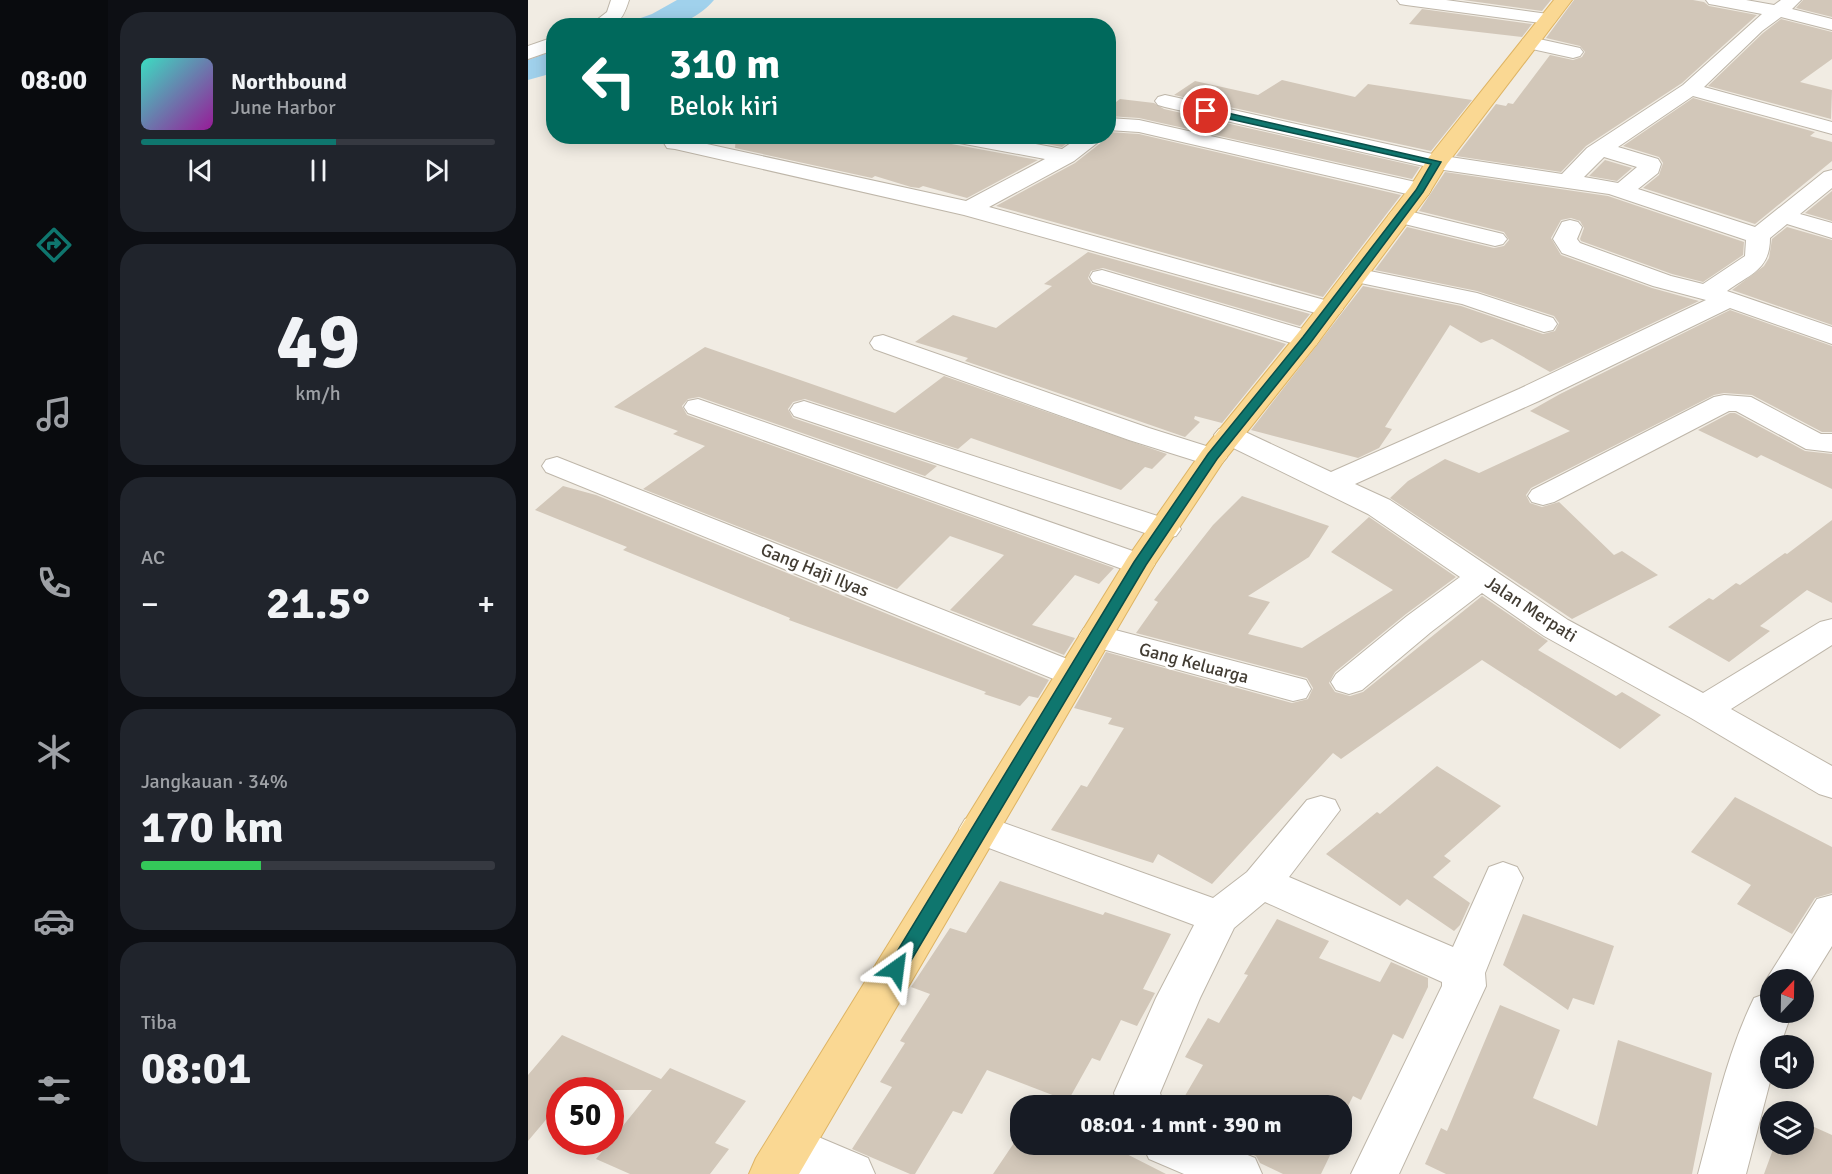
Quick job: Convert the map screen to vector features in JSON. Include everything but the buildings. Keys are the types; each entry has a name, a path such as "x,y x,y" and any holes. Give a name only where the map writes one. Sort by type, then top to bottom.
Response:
{"main road":[{"path":"782,1161 1139,564 1221,446 1330,309 1420,190 1437,162 1550,13"}],"street":[{"path":"610,18 615,15 620,0"},
{"path":"1406,0 1550,13 1573,52"},
{"path":"1716,0 1784,5 1832,25"},
{"path":"1569,180 1602,149 1690,89 1784,5"},
{"path":"528,53 546,46"},
{"path":"1690,89 1832,128"},
{"path":"1165,101 1437,162 1569,180 1622,191 1758,236"},
{"path":"1116,125 1139,126 1420,190"},
{"path":"684,144 969,209 1330,309"},
{"path":"999,144 1066,156"},
{"path":"969,209 1084,144"},
{"path":"1602,149 1650,164 1650,168 1622,191"},
{"path":"1330,483 1529,395 1718,296 1755,260 1758,236 1831,179"},
{"path":"1400,216 1495,239"},
{"path":"1784,216 1832,231"},
{"path":"1570,227 1565,239 1571,248 1662,281 1718,296 1832,336"},
{"path":"1354,275 1468,298 1544,324"},
{"path":"1102,277 1307,339"},
{"name":"Jalan Merpati","path":"883,343 1139,434 1221,446 1330,483 1379,507 1556,628 1704,709 1832,784"},
{"path":"1544,496 1724,403 1741,403 1816,443 1832,443"},
{"path":"698,407 1139,564"},
{"path":"804,410 1165,529"},
{"name":"Gang Haji Ilyas","path":"557,466 1073,674"},
{"path":"1349,682 1419,624 1482,578"},
{"path":"1704,709 1832,630"},
{"name":"Gang Keluarga","path":"1096,636 1293,690"},
{"path":"1137,1095 1178,998 1219,917 1261,883 1321,810"},
{"path":"979,829 1219,917"},
{"path":"1375,1174 1464,986 1462,973 1503,878"},
{"path":"1261,883 1451,965 1462,973"},
{"path":"1795,969 1832,911"},
{"path":"1722,1174 1754,1055 1766,1023"},
{"path":"1192,1155 1238,1174"},
{"path":"782,1161 851,1174"}],"water":[{"path":"677,0 714,0 691,18 641,18"},
{"path":"546,54 546,75 528,80 528,60"}],"route":[{"path":"896,969 1139,564 1212,457 1307,339 1420,190 1437,162 1206,111"}]}
